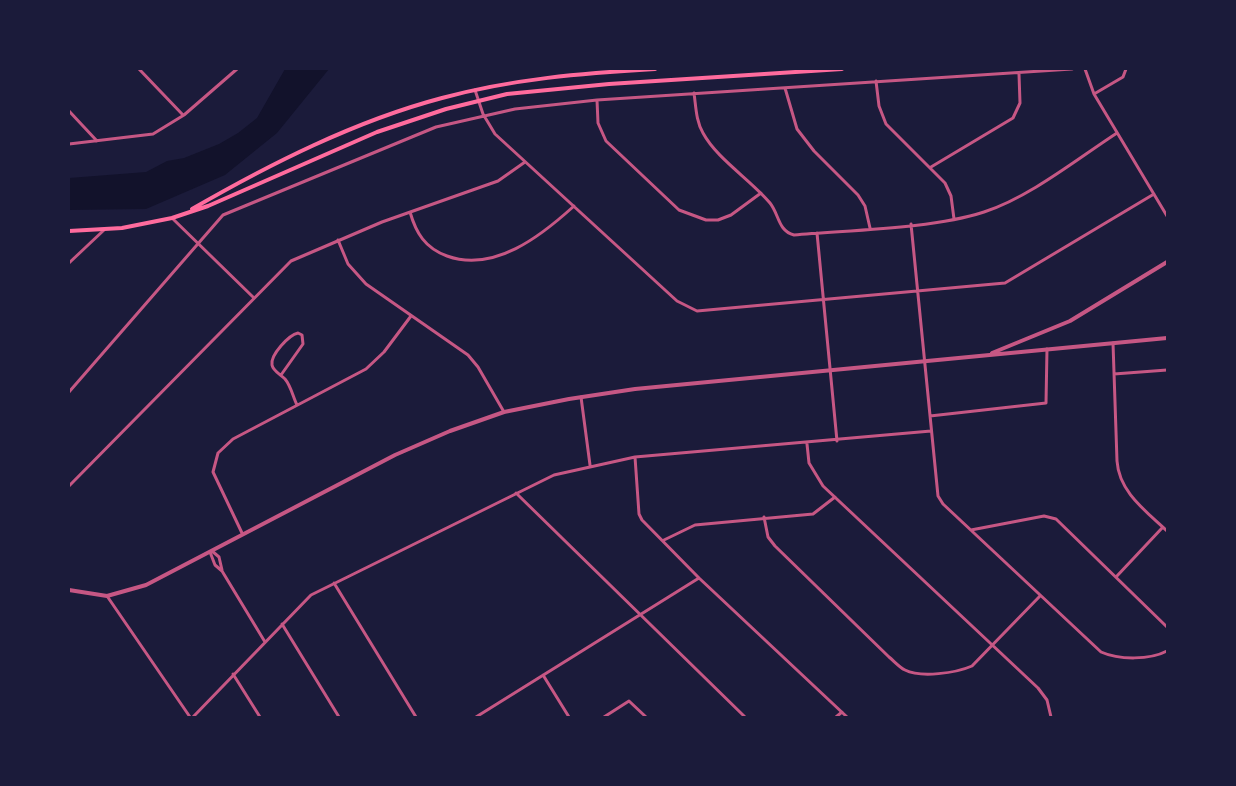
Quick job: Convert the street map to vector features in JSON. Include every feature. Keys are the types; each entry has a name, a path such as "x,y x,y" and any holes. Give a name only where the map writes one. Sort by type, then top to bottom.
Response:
{"main road":[{"path":"69,231 105,230 172,218 300,152 410,107 475,90 576,75 655,69"},
{"path":"186,212 208,206 269,177 377,132 478,100 574,87 842,69"}],"street":[{"path":"139,69 184,115"},
{"path":"69,144 153,134 184,115 237,69"},
{"path":"69,392 215,221 231,211 429,129 483,114 597,100 1072,69"},
{"path":"1085,69 1094,94 1167,216"},
{"path":"1094,94 1123,77 1126,69"},
{"path":"930,167 1013,118 1020,103 1019,74"},
{"path":"876,81 879,106 886,124 930,167 949,190 954,219"},
{"path":"785,87 797,129 814,151 858,195 865,206 870,228"},
{"path":"475,90 483,114 495,134 677,301 692,309 718,310 1005,283 1154,194"},
{"path":"694,93 699,124 707,139 761,193 773,207 782,228 788,233 817,233 911,225 986,212 1012,200 1117,133"},
{"path":"597,100 598,123 606,141 679,210 706,220 718,220 731,215 761,193"},
{"path":"69,111 97,141"},
{"path":"69,486 291,261 410,212 498,181 525,162"},
{"path":"410,212 414,226 431,249 456,259 473,261 494,257 533,239 573,206"},
{"path":"172,218 253,297"},
{"path":"911,225 938,496 1101,652 1122,657 1155,655 1167,651"},
{"path":"69,263 105,230"},
{"path":"817,233 837,441"},
{"path":"338,240 348,264 359,278 468,355 478,367 504,412"},
{"path":"985,355 1070,321 1167,262"},
{"path":"242,533 213,472 214,459 233,439 366,369 394,340 411,316"},
{"path":"281,375 303,344 302,335 298,333 288,339 273,360 273,368 281,375 297,405"},
{"path":"69,590 106,596 146,585 242,533 407,450 450,431 504,412 581,397 704,382 1167,338"},
{"path":"1113,343 1117,461 1120,480 1133,498 1167,531"},
{"path":"930,416 1046,403 1047,349"},
{"path":"1114,374 1167,370"},
{"path":"581,397 590,465"},
{"path":"106,596 191,717 310,595 554,475 590,465 635,458 931,431"},
{"path":"807,444 809,463 815,476 1044,694 1051,717"},
{"path":"635,458 639,514 699,578 847,717"},
{"path":"516,493 743,716"},
{"path":"663,540 695,525 813,514 836,497"},
{"path":"764,517 768,537 775,546 905,670 923,672 966,669 994,645 1040,596"},
{"path":"971,530 984,526 1052,517 1063,524 1167,627"},
{"path":"1116,577 1163,527"},
{"path":"210,550 210,558 222,572 265,642"},
{"path":"210,550 219,557 222,572"},
{"path":"476,717 699,578"},
{"path":"334,583 416,717"},
{"path":"282,624 339,717"},
{"path":"233,674 260,717"},
{"path":"543,675 569,717"},
{"path":"604,717 629,701 646,717"},
{"path":"836,717 842,712"}],"shaded area":[{"path":"285,69 329,69 277,133 225,175 146,209 69,210 69,178 146,172 167,161 184,158 219,144 238,133 257,118"}]}
